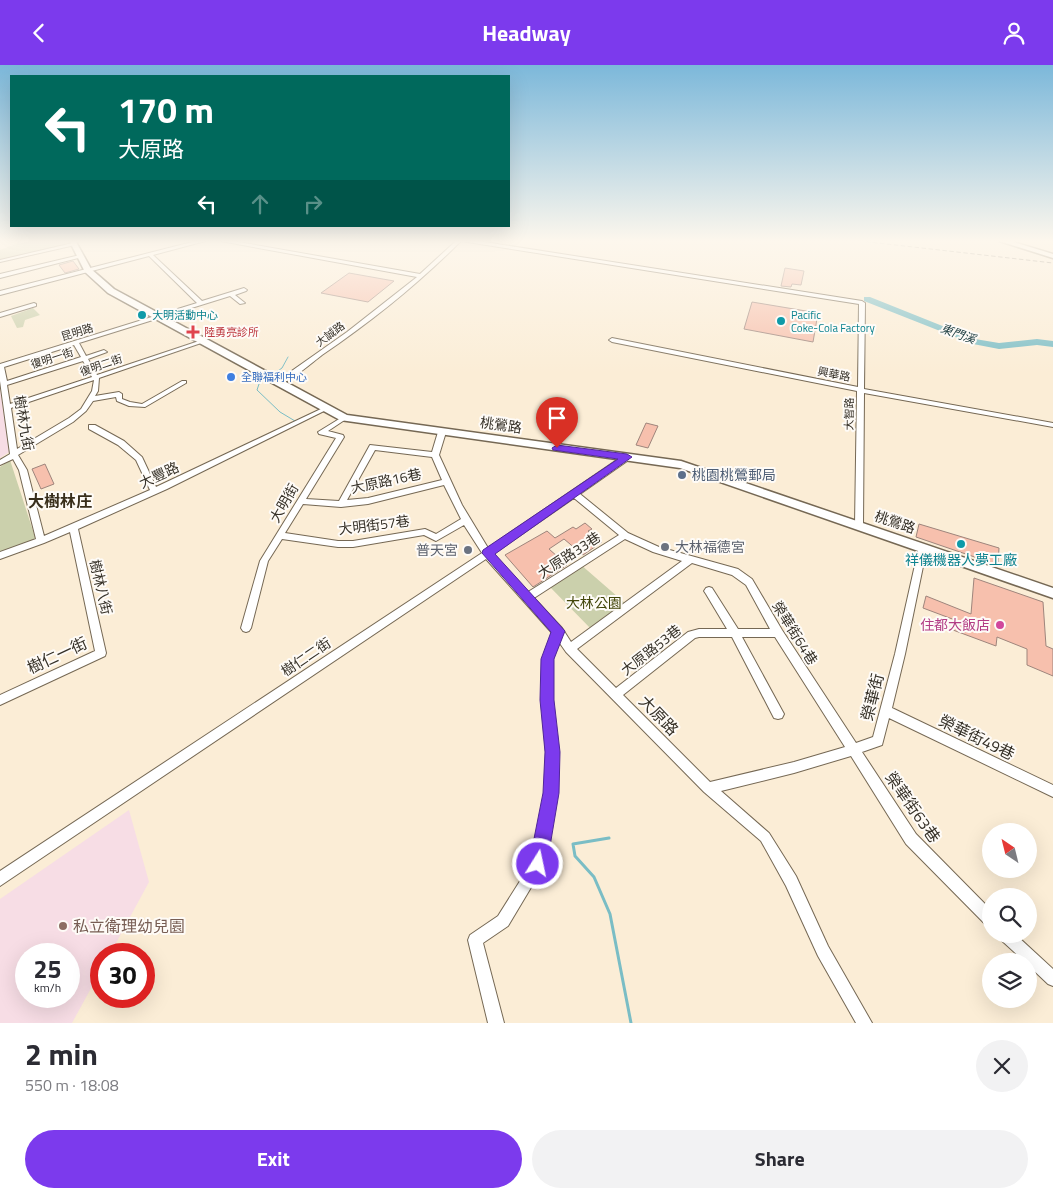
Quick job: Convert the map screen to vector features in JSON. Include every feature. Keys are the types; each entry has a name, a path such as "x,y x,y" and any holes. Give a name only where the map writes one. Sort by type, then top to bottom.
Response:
{"main road":[{"name":"桃鶯路","path":"104,285 111,291 201,342 344,418 681,465 1053,593"}],"street":[{"path":"0,292 29,285"},
{"path":"181,285 201,304"},
{"name":"大誠路","path":"272,380 333,345 410,285"},
{"name":"大智路","path":"745,285 862,303 859,525"},
{"name":"昆明路","path":"1,366 244,290"},
{"path":"231,294 242,303"},
{"path":"0,315 34,305"},
{"name":"興華路","path":"612,340 861,390 1053,425"},
{"path":"0,463 71,420 84,409 91,399 97,380 75,342"},
{"name":"復明二街","path":"8,407 201,342"},
{"name":"復明一街","path":"5,384 104,352"},
{"name":"樹林九街","path":"1,366 14,454 25,478 41,541"},
{"path":"91,399 119,394 119,400 143,406 184,382"},
{"name":"大豐路","path":"0,556 41,541 154,491 325,409"},
{"name":"大明街","path":"246,628 264,561 340,437 322,431 344,418"},
{"path":"92,427 121,443 139,459 154,491"},
{"path":"342,504 373,447 435,455 442,433"},
{"name":"大原路","path":"435,455 446,482 466,520 488,553 558,631 570,649 708,788 765,837 791,881 823,951 864,1023"},
{"name":"樹仁二街","path":"0,879 488,553 627,457"},
{"name":"大原路16巷","path":"301,501 342,504 368,501 446,482"},
{"name":"榮華街64巷","path":"575,494 624,535 656,551 735,572 749,582 778,633 854,750"},
{"name":"大明街57巷","path":"281,536 338,544 353,544 425,532 436,538 466,520"},
{"name":"樹林八街","path":"73,527 101,653"},
{"name":"大原路33巷","path":"528,597 624,535"},
{"name":"榮華街","path":"708,788 760,776 854,750 878,741 923,547"},
{"path":"570,649 691,559"},
{"path":"709,591 735,633 778,714"},
{"path":"496,1023 475,940 503,921 538,864 551,793 552,752 547,700 548,659 558,631"},
{"name":"大原路53巷","path":"616,694 692,635 699,633 778,633"},
{"name":"樹仁一街","path":"0,700 101,653"},
{"name":"榮華街49巷","path":"886,711 1053,791"},
{"name":"榮華街63巷","path":"854,750 911,839 982,911"},
{"path":"1015,943 1053,979"}],"shaded area":[{"path":"0,388 9,452 0,458"},
{"name":"私立衛理幼兒園","path":"129,810 149,882 116,943 90,943 90,990 72,1023 0,1023 0,899"}],"green space":[{"path":"33,308 40,315 25,320 23,327 17,328 11,316"},
{"path":"10,460 36,540 0,555 0,467"},
{"name":"大林公園","path":"580,564 626,604 592,630 549,586"}],"building":[{"path":"333,285 389,285 368,302 321,293"},
{"path":"781,285 792,285 791,287"},
{"name":"Pacific Coke-Cola Factory","path":"752,302 818,313 813,342 744,329"},
{"path":"646,423 658,426 648,448 636,445"},
{"path":"45,464 54,484 41,489 32,469"},
{"path":"585,523 592,529 588,531 602,542 583,555 564,539 549,549 567,565 533,587 505,555 547,531 555,538 573,527 576,529"},
{"name":"祥儀機器人夢工廠","path":"919,524 999,548 998,565 916,537"},
{"name":"住都大飯店","path":"974,578 1043,602 1046,646 1053,649 1053,676 1027,665 1027,649 997,637 996,646 953,630 955,620 923,608 926,596 971,614"}],"waterway":[{"name":"東門溪","path":"867,299 973,341 999,346 1037,342 1053,344"},
{"path":"272,375 282,368 288,357"},
{"path":"266,379 259,384 257,390 280,412 295,421"},
{"path":"609,838 573,844 575,856 594,877 610,914 631,1023"}],"place":[{"name":"大明活動中心","path":"142,315"},
{"name":"Pacific Coke-Cola Factory","path":"781,321"},
{"name":"陸勇亮診所","path":"193,332"},
{"name":"全聯福利中心","path":"231,377"},
{"name":"桃園桃鶯郵局","path":"682,475"},
{"name":"祥儀機器人夢工廠","path":"961,544"},
{"name":"大林福德宮","path":"665,547"},
{"name":"普天宮","path":"468,550"},
{"name":"住都大飯店","path":"1000,625"},
{"name":"私立衛理幼兒園","path":"63,926"}],"district":[{"name":"大樹林庄","path":"60,501"}],"route":[{"path":"538,864 551,793 552,752 547,700 548,659 558,631 488,553 627,457 557,448"}]}
